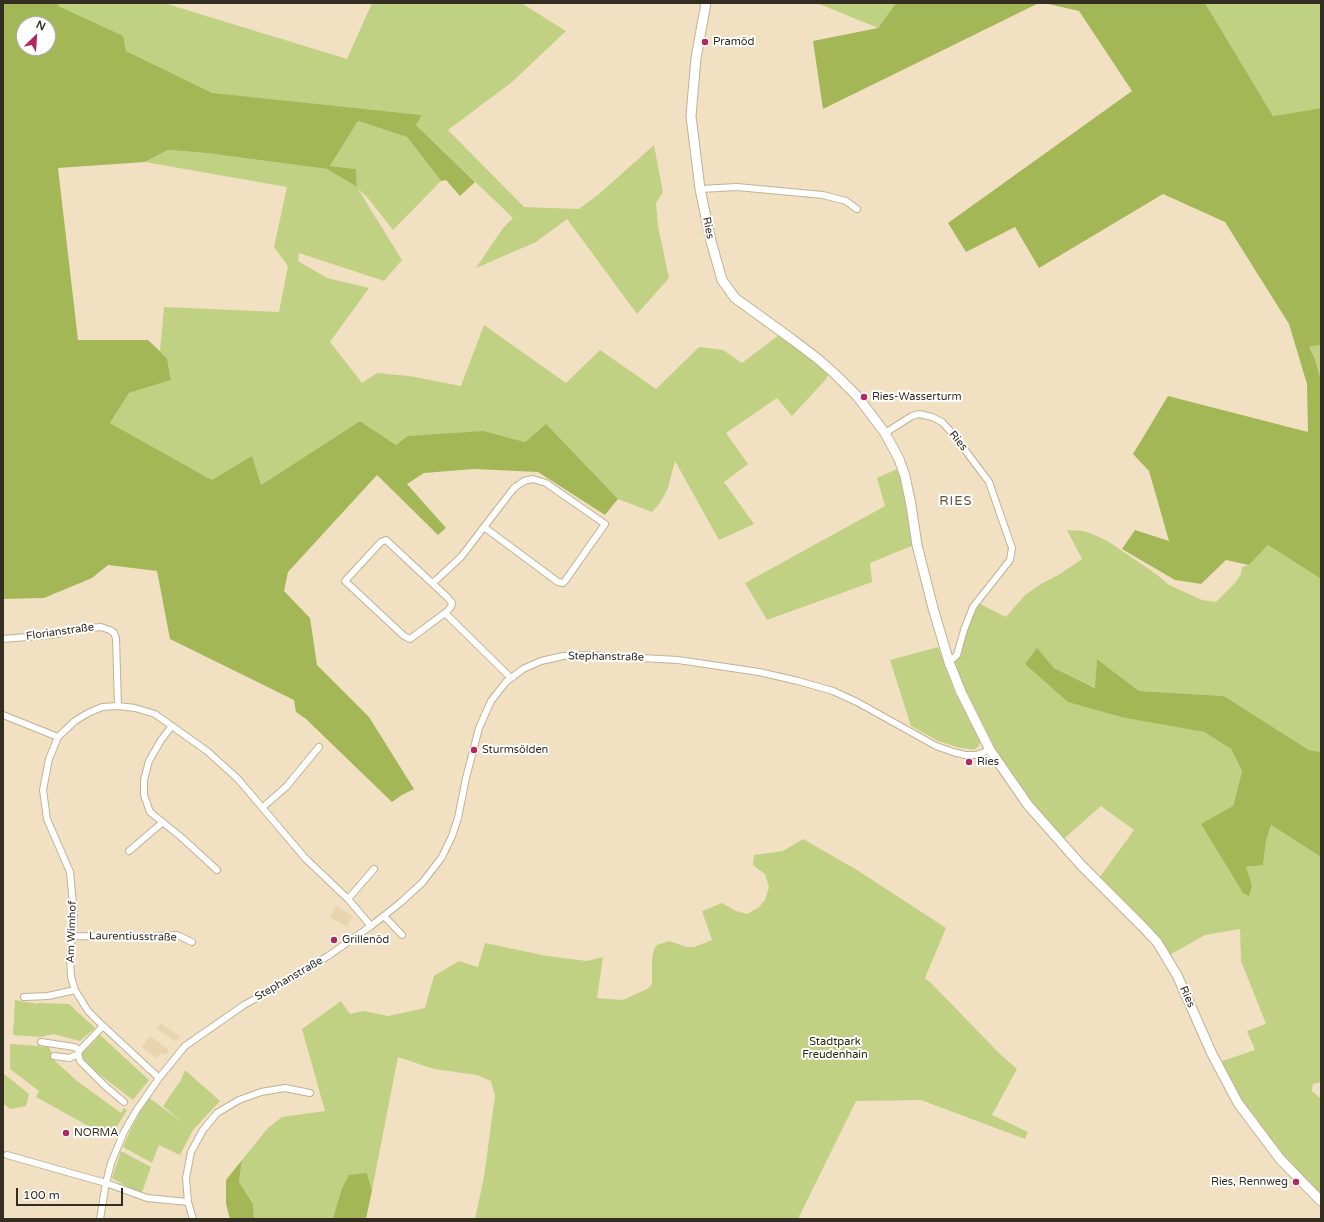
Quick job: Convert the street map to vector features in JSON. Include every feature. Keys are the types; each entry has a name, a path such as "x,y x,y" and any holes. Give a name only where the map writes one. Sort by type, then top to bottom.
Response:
{"street":[{"name":"Ries","path":"706,3 696,58 691,116 700,190 717,266 722,280 735,298 818,359 857,396 886,433 895,450 905,476 917,546 949,662 961,692 990,750 1028,804 1081,865 1156,942 1177,975 1212,1054 1238,1103 1280,1159 1321,1202"},
{"path":"700,190 737,187 823,195 846,201 857,209"},
{"name":"Ries","path":"886,433 912,416 919,414 932,417 942,422 953,434 989,482 1012,548 1010,560 973,607 964,630 957,655 949,662"},
{"path":"433,583 461,557 484,527 514,488 524,481 533,479 546,483 605,524 563,583 558,582 484,527"},
{"path":"386,540 433,583 452,603 451,607 445,613 410,639 404,636 344,581 381,542 386,540"},
{"path":"445,613 512,678"},
{"name":"Florianstraße","path":"3,639 51,636 101,626 110,630 114,633 116,638 118,706"},
{"name":"Stephanstraße","path":"100,1219 111,1163 124,1132 136,1111 159,1078 185,1046 244,1005 328,956 371,926 422,883 442,857 452,836 458,818 466,778 479,728 484,715 491,701 512,678 523,669 541,661 563,656 586,655 711,664 758,672 833,691 857,702 936,746 953,752 965,755 976,755 990,750"},
{"name":"Am Wimhof","path":"159,1078 88,1011 76,990 71,977 70,958 73,897 70,872 47,820 43,790 48,759 58,737 75,721 102,707 118,706 135,708 155,714 207,751 238,779 305,858 348,899 371,926"},
{"path":"3,715 58,737"},
{"path":"172,726 161,740 150,761 144,780 144,794 150,812 181,837 216,870"},
{"path":"263,807 286,787 319,748"},
{"path":"129,851 163,822"},
{"path":"348,899 374,869"},
{"path":"384,916 402,935"},
{"name":"Laurentiusstraße","path":"72,936 133,937 177,935 192,942"},
{"path":"24,997 48,996 76,990"},
{"path":"54,1056 70,1058 79,1052 103,1026"},
{"path":"41,1042 74,1047 79,1052 80,1061 87,1069 124,1102"},
{"path":"193,1219 188,1202 186,1178 191,1152 203,1130 217,1113 239,1100 261,1092 285,1088 310,1093"},
{"path":"7,1155 106,1183 147,1198 188,1202"}],"shaded area":[{"path":"336,906 353,916 347,927 330,917"},
{"path":"161,1023 180,1037 176,1042 157,1029"},
{"path":"150,1036 169,1050 165,1055 161,1053 157,1058 142,1047"}],"green space":[{"path":"3,3 58,3 58,6 123,36 126,51 212,93 422,115 416,125 475,182 460,196 446,180 441,181 407,137 358,121 330,166 356,169 357,187 327,169 206,153 168,150 145,162 58,168 78,340 148,340 167,358 171,380 129,393 110,423 212,480 252,456 261,485 360,421 396,445 408,436 484,431 525,442 546,424 618,499 605,515 538,472 474,469 424,473 407,484 446,528 438,535 377,475 288,572 284,591 310,618 317,665 369,717 414,789 392,802 306,719 296,712 294,700 170,639 157,571 108,565 92,578 44,598 3,599"},
{"path":"58,3 164,3 347,59 372,3 521,3 566,31 512,82 448,130 524,207 579,209 599,194 654,145 663,192 656,203 658,226 669,278 637,314 567,219 536,242 476,268 503,228 513,218 416,125 422,115 212,94 126,51 58,6"},
{"path":"817,3 896,3 878,28"},
{"path":"896,3 1039,3 823,109 813,41 878,28"},
{"path":"1044,3 1205,3 1273,116 1321,108 1321,345 1309,347 1315,359 1321,380 1321,579 1268,545 1249,565 1226,560 1201,584 1175,580 1122,549 1135,530 1169,541 1149,471 1133,454 1168,396 1308,432 1307,384 1289,324 1225,222 1163,194 1039,268 1015,227 966,252 948,223 1132,91 1079,11"},
{"path":"1205,3 1321,3 1321,108 1273,116"},
{"path":"358,121 407,137 441,181 393,230 367,197 358,189 402,260 384,281 299,253 298,261 327,278 369,288 330,342 362,383 377,373 409,376 461,386 484,325 566,383 600,350 656,389 699,347 723,350 742,363 779,335 794,344 828,374 827,378 792,416 777,398 726,433 748,464 724,482 754,524 719,540 675,461 668,488 660,503 652,512 618,499 546,425 525,442 484,431 396,445 360,421 261,485 212,480 110,423 129,393 171,380 167,358 160,351 164,307 279,312 288,266 274,247 287,187 145,162 168,150 206,153 327,169 357,187 356,169 330,166"},
{"path":"1321,345 1321,380 1315,359 1309,347"},
{"path":"897,469 900,472 914,545 870,563 872,582 767,620 745,583 885,506 877,478"},
{"path":"1067,530 1084,531 1109,542 1156,574 1169,585 1202,600 1216,602 1235,583 1241,574 1242,567 1249,565 1268,545 1321,579 1321,752 1309,750 1224,696 1139,691 1097,659 1096,688 1054,668 1037,649 1025,664 1125,718 1204,732 1231,749 1242,771 1233,806 1245,867 1263,865 1266,841 1271,825 1321,857 1321,1082 1313,1084 1312,1091 1321,1099 1321,1195 1280,1159 1216,1063 1255,1050 1247,1031 1266,1024 1241,961 1240,929 1205,935 1166,957 1097,881 1134,830 1101,806 1060,842 1002,768 949,662 953,659 976,602 1006,617 1025,595 1082,559"},
{"path":"938,647 955,693 980,742 979,746 974,750 957,747 938,741 911,726 890,660"},
{"path":"1037,648 1054,668 1095,688 1097,659 1139,691 1224,696 1309,750 1321,752 1321,857 1271,825 1266,841 1263,865 1246,867 1252,886 1249,896 1243,893 1201,824 1233,806 1242,771 1231,749 1204,732 1125,718 1068,702 1025,664"},
{"name":"Stadtpark Freudenhain","path":"803,839 857,870 946,928 925,978 1002,1056 1017,1069 992,1115 1028,1132 1025,1139 921,1100 856,1101 798,1219 475,1219 484,1177 495,1096 491,1081 477,1075 434,1069 398,1057 372,1190 367,1173 335,1214 333,1219 254,1219 253,1204 239,1182 242,1160 268,1128 282,1117 325,1111 302,1029 341,1001 350,1014 363,1011 388,1016 425,1008 434,976 459,961 478,967 485,943 547,956 587,961 603,957 597,998 623,1000 647,989 652,984 652,959 654,949 657,945 669,941 687,947 694,947 712,940 702,911 722,903 736,911 747,914 758,908 765,900 769,887 765,874 753,865 754,855 783,851"},
{"path":"15,1000 38,1004 69,1004 95,1028 80,1041 53,1034 40,1037 13,1035"},
{"path":"100,1035 149,1080 133,1100 87,1065 80,1055"},
{"path":"10,1044 49,1047 54,1060 77,1081 121,1113 124,1108 127,1110 110,1138 36,1097 39,1091 10,1069"},
{"path":"185,1070 220,1101 193,1130 180,1155 159,1145 152,1163 123,1147 148,1097 182,1122 163,1106 181,1080"},
{"path":"3,1073 29,1094 26,1106 10,1109 3,1103"},
{"path":"121,1151 151,1167 141,1195 112,1178"},
{"path":"242,1160 239,1182 253,1204 254,1219 230,1219 226,1204 226,1180"},
{"path":"367,1173 372,1190 366,1219 333,1219 342,1188 349,1175"}],"place":[{"name":"Pramöd","path":"705,42"},
{"name":"Ries-Wasserturm","path":"864,397"},
{"name":"Sturmsölden","path":"474,750"},
{"name":"Ries","path":"969,762"},
{"name":"Grillenöd","path":"334,940"},
{"name":"NORMA","path":"66,1133"},
{"name":"Ries, Rennweg","path":"1296,1182"}],"district":[{"name":"RIES","path":"956,502"}]}
